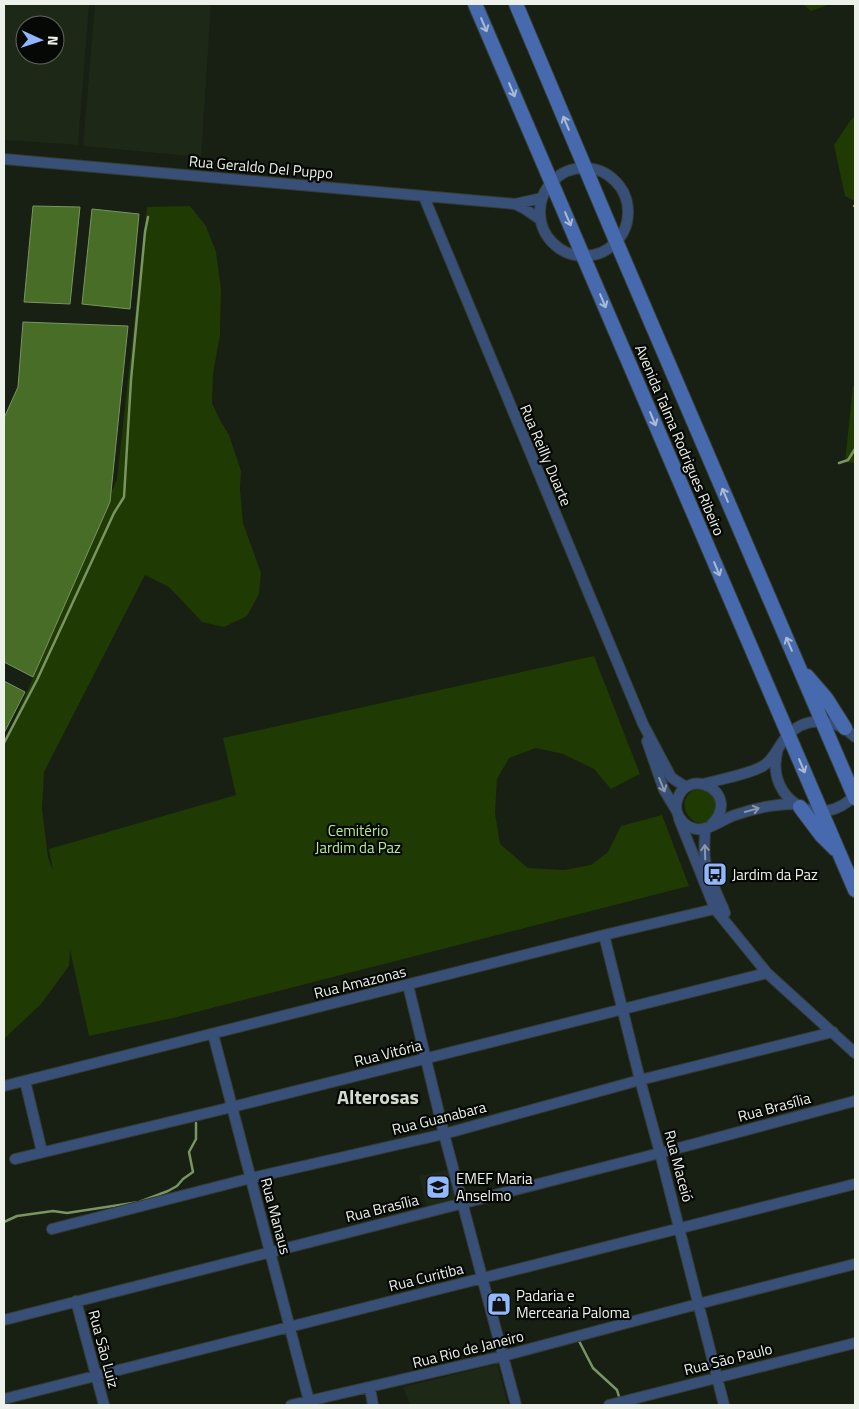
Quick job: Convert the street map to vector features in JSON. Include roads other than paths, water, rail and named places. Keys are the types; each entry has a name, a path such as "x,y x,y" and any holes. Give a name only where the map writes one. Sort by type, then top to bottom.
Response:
{"main road":[{"name":"Avenida Talma Rodrigues Ribeiro","path":"475,4 855,890"},
{"name":"Avenida Talma Rodrigues Ribeiro","path":"516,4 855,796"},
{"path":"798,665 851,732"},
{"path":"798,806 839,854"}],"street":[{"name":"Rua Geraldo Del Puppo","path":"4,159 515,204 542,198"},
{"path":"585,168 606,174 617,184 625,197 627,219 623,231 616,241 601,252 584,256 570,254 553,243 545,232 540,213 542,198 552,182 567,172 585,168"},
{"name":"Rua Reilly Duarte","path":"424,197 642,724 671,777 686,787"},
{"name":"Rua Geraldo Del Puppo","path":"515,204 541,220"},
{"path":"798,806 778,805 758,808 733,815 708,827 696,829 686,826 678,815 676,802 680,793 686,787 755,770 764,766 769,762 788,735 806,723 822,721 836,724 851,732"},
{"name":"Rua Reilly Duarte","path":"642,724 651,756 664,790 678,815 719,908 733,932 767,973 855,1053"},
{"path":"780,747 776,760 777,779 786,796 798,806 810,811 821,812 837,809 847,804 855,796"},
{"path":"703,784 711,787 718,794 721,802 721,811 717,819 708,827"},
{"name":"Rua Reilly Duarte","path":"708,827 704,854 719,908"},
{"name":"Rua Amazonas","path":"4,1086 604,935 719,908"},
{"name":"Rua Maceió","path":"604,935 724,1405"},
{"name":"Rua Vitória","path":"15,1159 232,1107 767,973"},
{"path":"408,985 444,1134 516,1405"},
{"name":"Rua Guanabara","path":"52,1229 250,1178 444,1134 640,1080 833,1032"},
{"name":"Rua Manaus","path":"213,1034 310,1403"},
{"path":"25,1081 42,1152"},
{"name":"Rua Brasília","path":"4,1320 660,1153 855,1101"},
{"name":"Rua Curitiba","path":"4,1398 855,1184"},
{"name":"Rua Rio de Janeiro","path":"290,1405 310,1403 503,1356 855,1264"},
{"name":"Rua São Luiz","path":"76,1301 104,1405"},
{"name":"Rua São Paulo","path":"609,1405 855,1342"},
{"path":"370,1388 373,1405"}],"waterway":[{"path":"4,743 37,680 114,513 124,497 131,380 148,217"},
{"path":"839,463 848,460 855,449"},
{"path":"4,1222 17,1216 53,1211 67,1213 139,1202 168,1191 193,1172 189,1152 196,1139 196,1123"},
{"path":"579,1341 593,1368 617,1390 620,1400"}],"place":[{"name":"Jardim da Paz","path":"715,874"},
{"name":"EMEF Maria Anselmo","path":"438,1187"},
{"name":"Padaria e Mercearia Paloma","path":"499,1304"}],"district":[{"name":"Alterosas","path":"378,1096"}],"park label":[{"name":"Cemitério Jardim da Paz","path":"358,838"}]}
